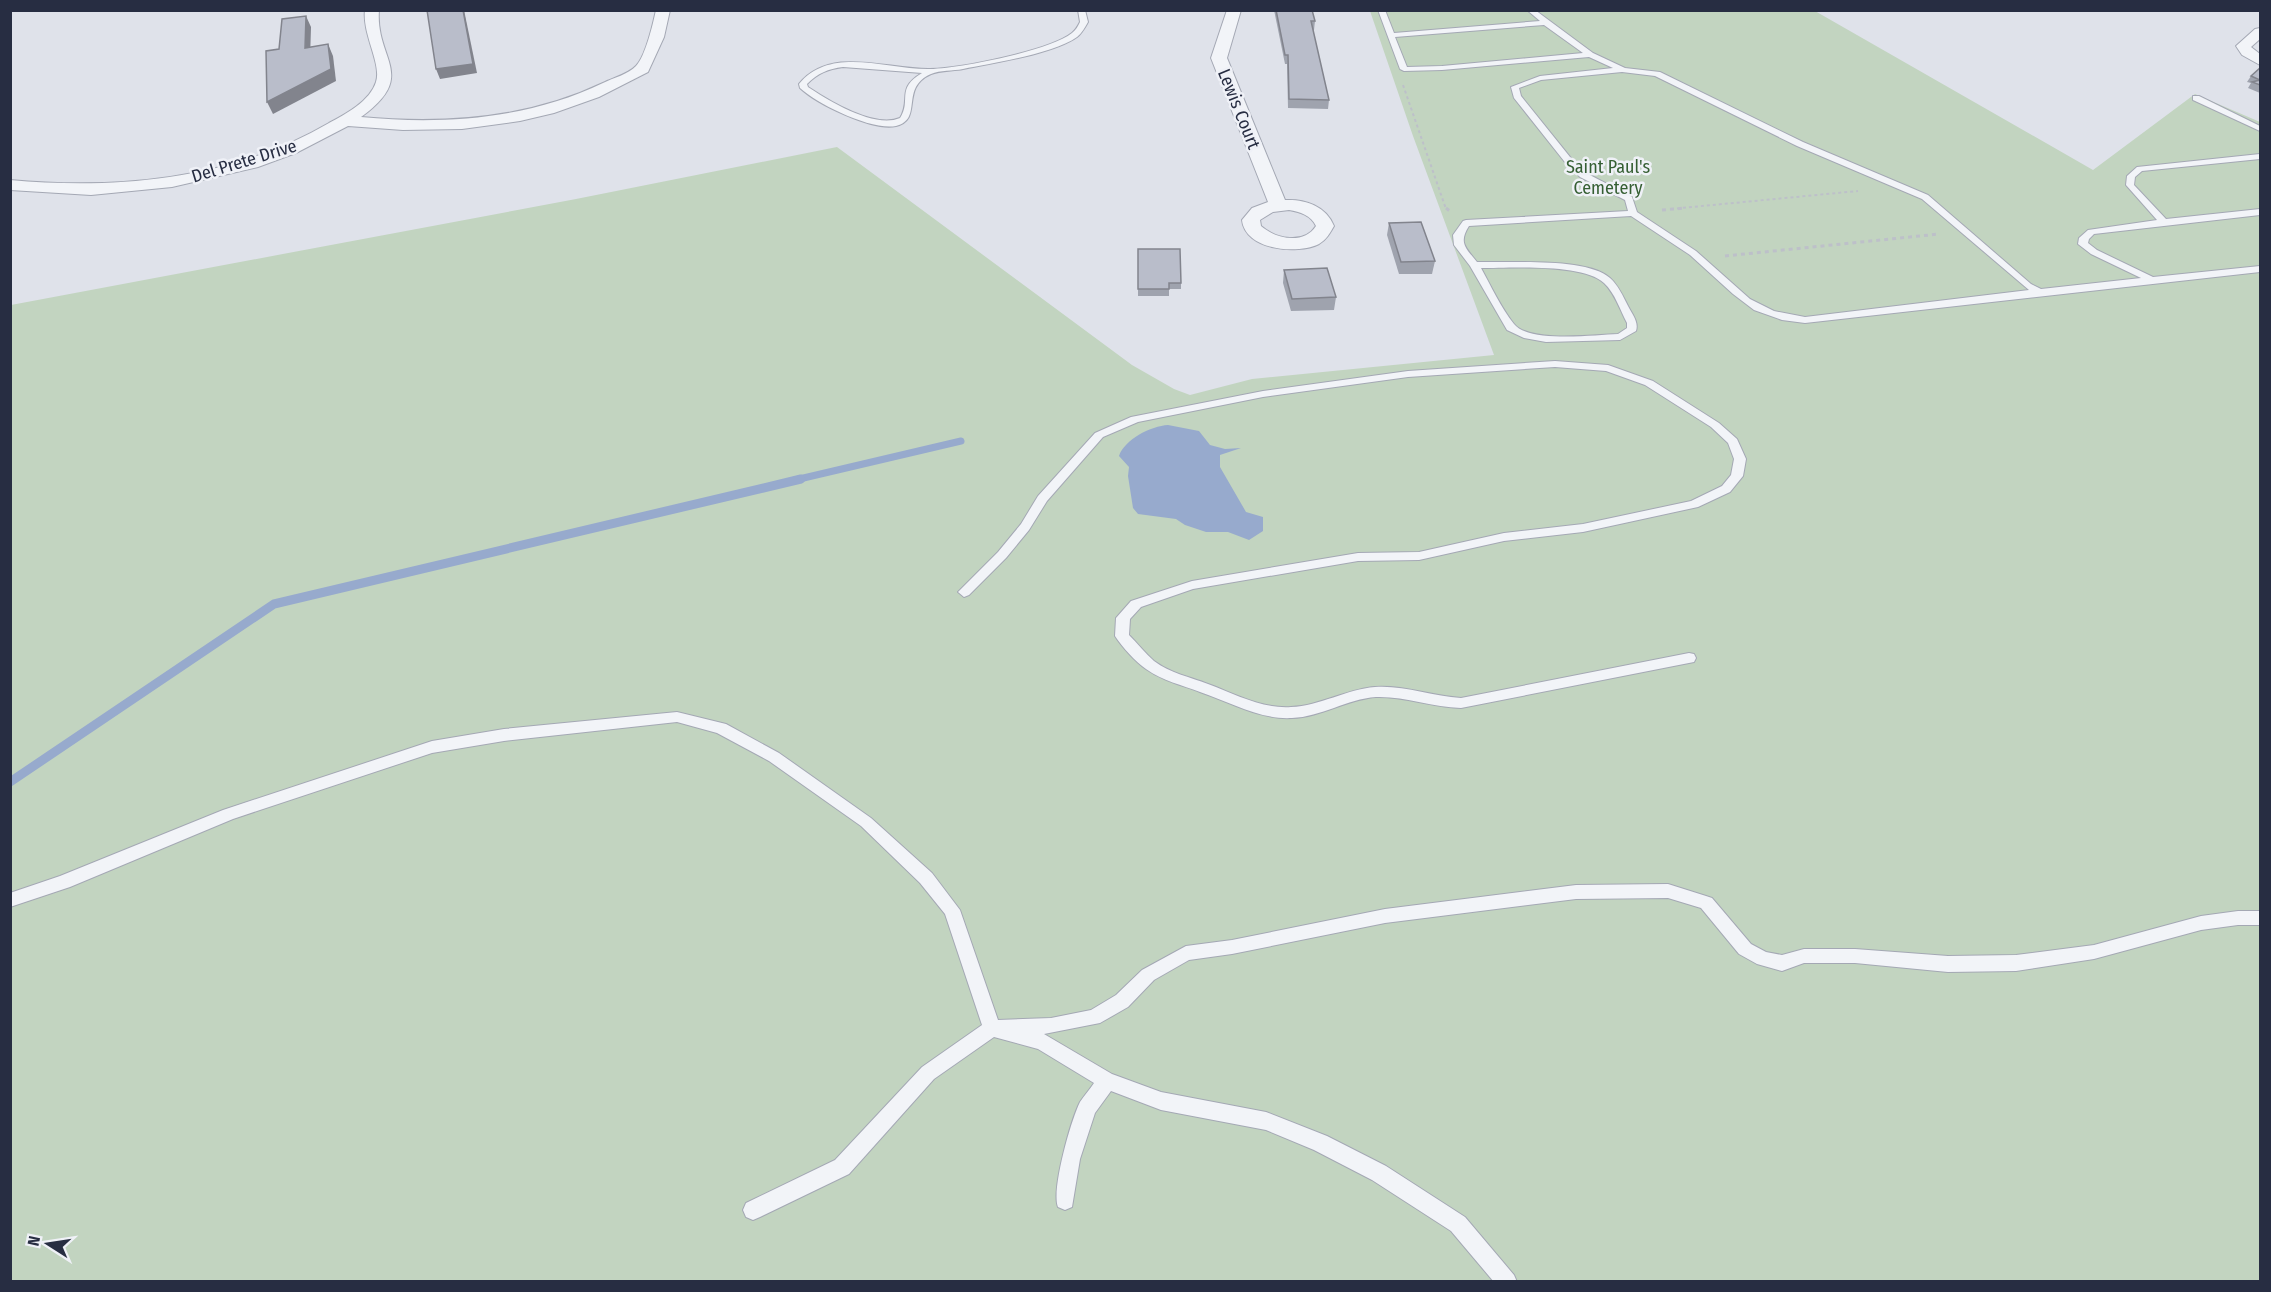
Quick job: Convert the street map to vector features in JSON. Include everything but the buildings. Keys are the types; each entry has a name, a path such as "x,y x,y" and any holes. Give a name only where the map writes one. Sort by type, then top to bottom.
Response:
{"street":[{"name":"Del Prete Drive","path":"10,185 58,190 87,190 190,178 259,160 320,135 345,121 372,98 384,81 384,66 371,31 372,10"},
{"path":"345,121 380,125 442,126 535,113 574,101 643,69 657,38 663,10"},
{"name":"Lewis Court","path":"1234,10 1219,58 1278,206"},
{"path":"2260,32 2243,46 2247,52 2260,60"}],"lane":[{"path":"931,71 910,87 905,118 892,123 877,122 855,115 812,95 803,84 819,71 838,65 931,71 1000,59 1072,37 1082,26 1084,17 1081,10"},
{"path":"1381,10 1404,69 1590,56"},
{"path":"1530,10 1590,56 1623,70"},
{"path":"1391,35 1546,23"},
{"path":"1632,213 1629,199 1583,175 1567,159 1517,96 1515,87 1540,78 1623,70 1657,74 1800,144 1925,198 2028,286 2040,292"},
{"path":"2196,98 2260,129"},
{"path":"2164,222 2130,185 2132,176 2140,169 2260,156"},
{"path":"2152,280 2094,252 2083,244 2084,238 2091,232 2260,212"},
{"path":"1474,265 1575,267 1593,271 1606,279 1632,323 1632,330 1620,338 1546,339 1528,336 1511,328 1460,245 1458,235 1466,223 1632,213 1701,258 1753,307 1780,318 1805,320 2260,269"},
{"path":"964,592 1002,555 1025,526 1042,498 1099,435 1135,419 1263,394 1408,374 1528,365 1589,366 1608,368 1649,383 1715,425 1733,442 1740,459 1737,476 1726,489 1713,497 1654,514 1583,528 1504,537 1419,556 1358,557 1192,585 1137,604 1123,618 1122,636 1150,665 1182,682 1202,687 1244,704 1291,713 1315,709 1373,692 1395,692 1438,702 1461,703 1689,657"},
{"path":"10,900 64,882 228,814 432,747 504,735 564,731 677,717 721,728 774,757 866,822 926,878 952,910 992,1028"},
{"path":"753,1210 842,1167 928,1073 992,1028 1052,1026 1094,1017 1122,1001 1148,975 1186,953 1232,947 1385,916 1576,892 1668,891 1706,903 1745,949 1763,959 1782,963 1804,956 1855,956 1948,964 2016,963 2094,952 2202,923 2238,918 2260,918"},
{"path":"992,1028 1042,1042 1107,1081 1161,1101 1266,1121 1320,1143 1379,1173 1458,1224 1507,1281"},
{"path":"1065,1200 1071,1159 1087,1108 1107,1081"}],"path":[{"path":"1404,69 1403,86 1446,209 1466,223"},
{"path":"1632,213 1901,187"},
{"path":"1701,258 1963,231"}],"green space":[{"name":"Saint Paul's Cemetery","path":"1370,11 1815,11 2093,170 2195,94 2260,122 2260,1281 11,1281 11,305 576,199 837,147 1132,365 1174,389 1190,395 1252,379 1494,355 1413,136"}],"water":[{"path":"1168,425 1199,431 1210,445 1225,449 1241,448 1220,455 1220,467 1246,512 1263,517 1263,531 1249,540 1228,532 1206,532 1185,525 1176,519 1138,514 1133,508 1128,476 1129,467 1119,456 1127,444 1139,434"}],"waterway":[{"path":"795,480 961,441"},
{"path":"10,782 274,604 801,479"}]}
